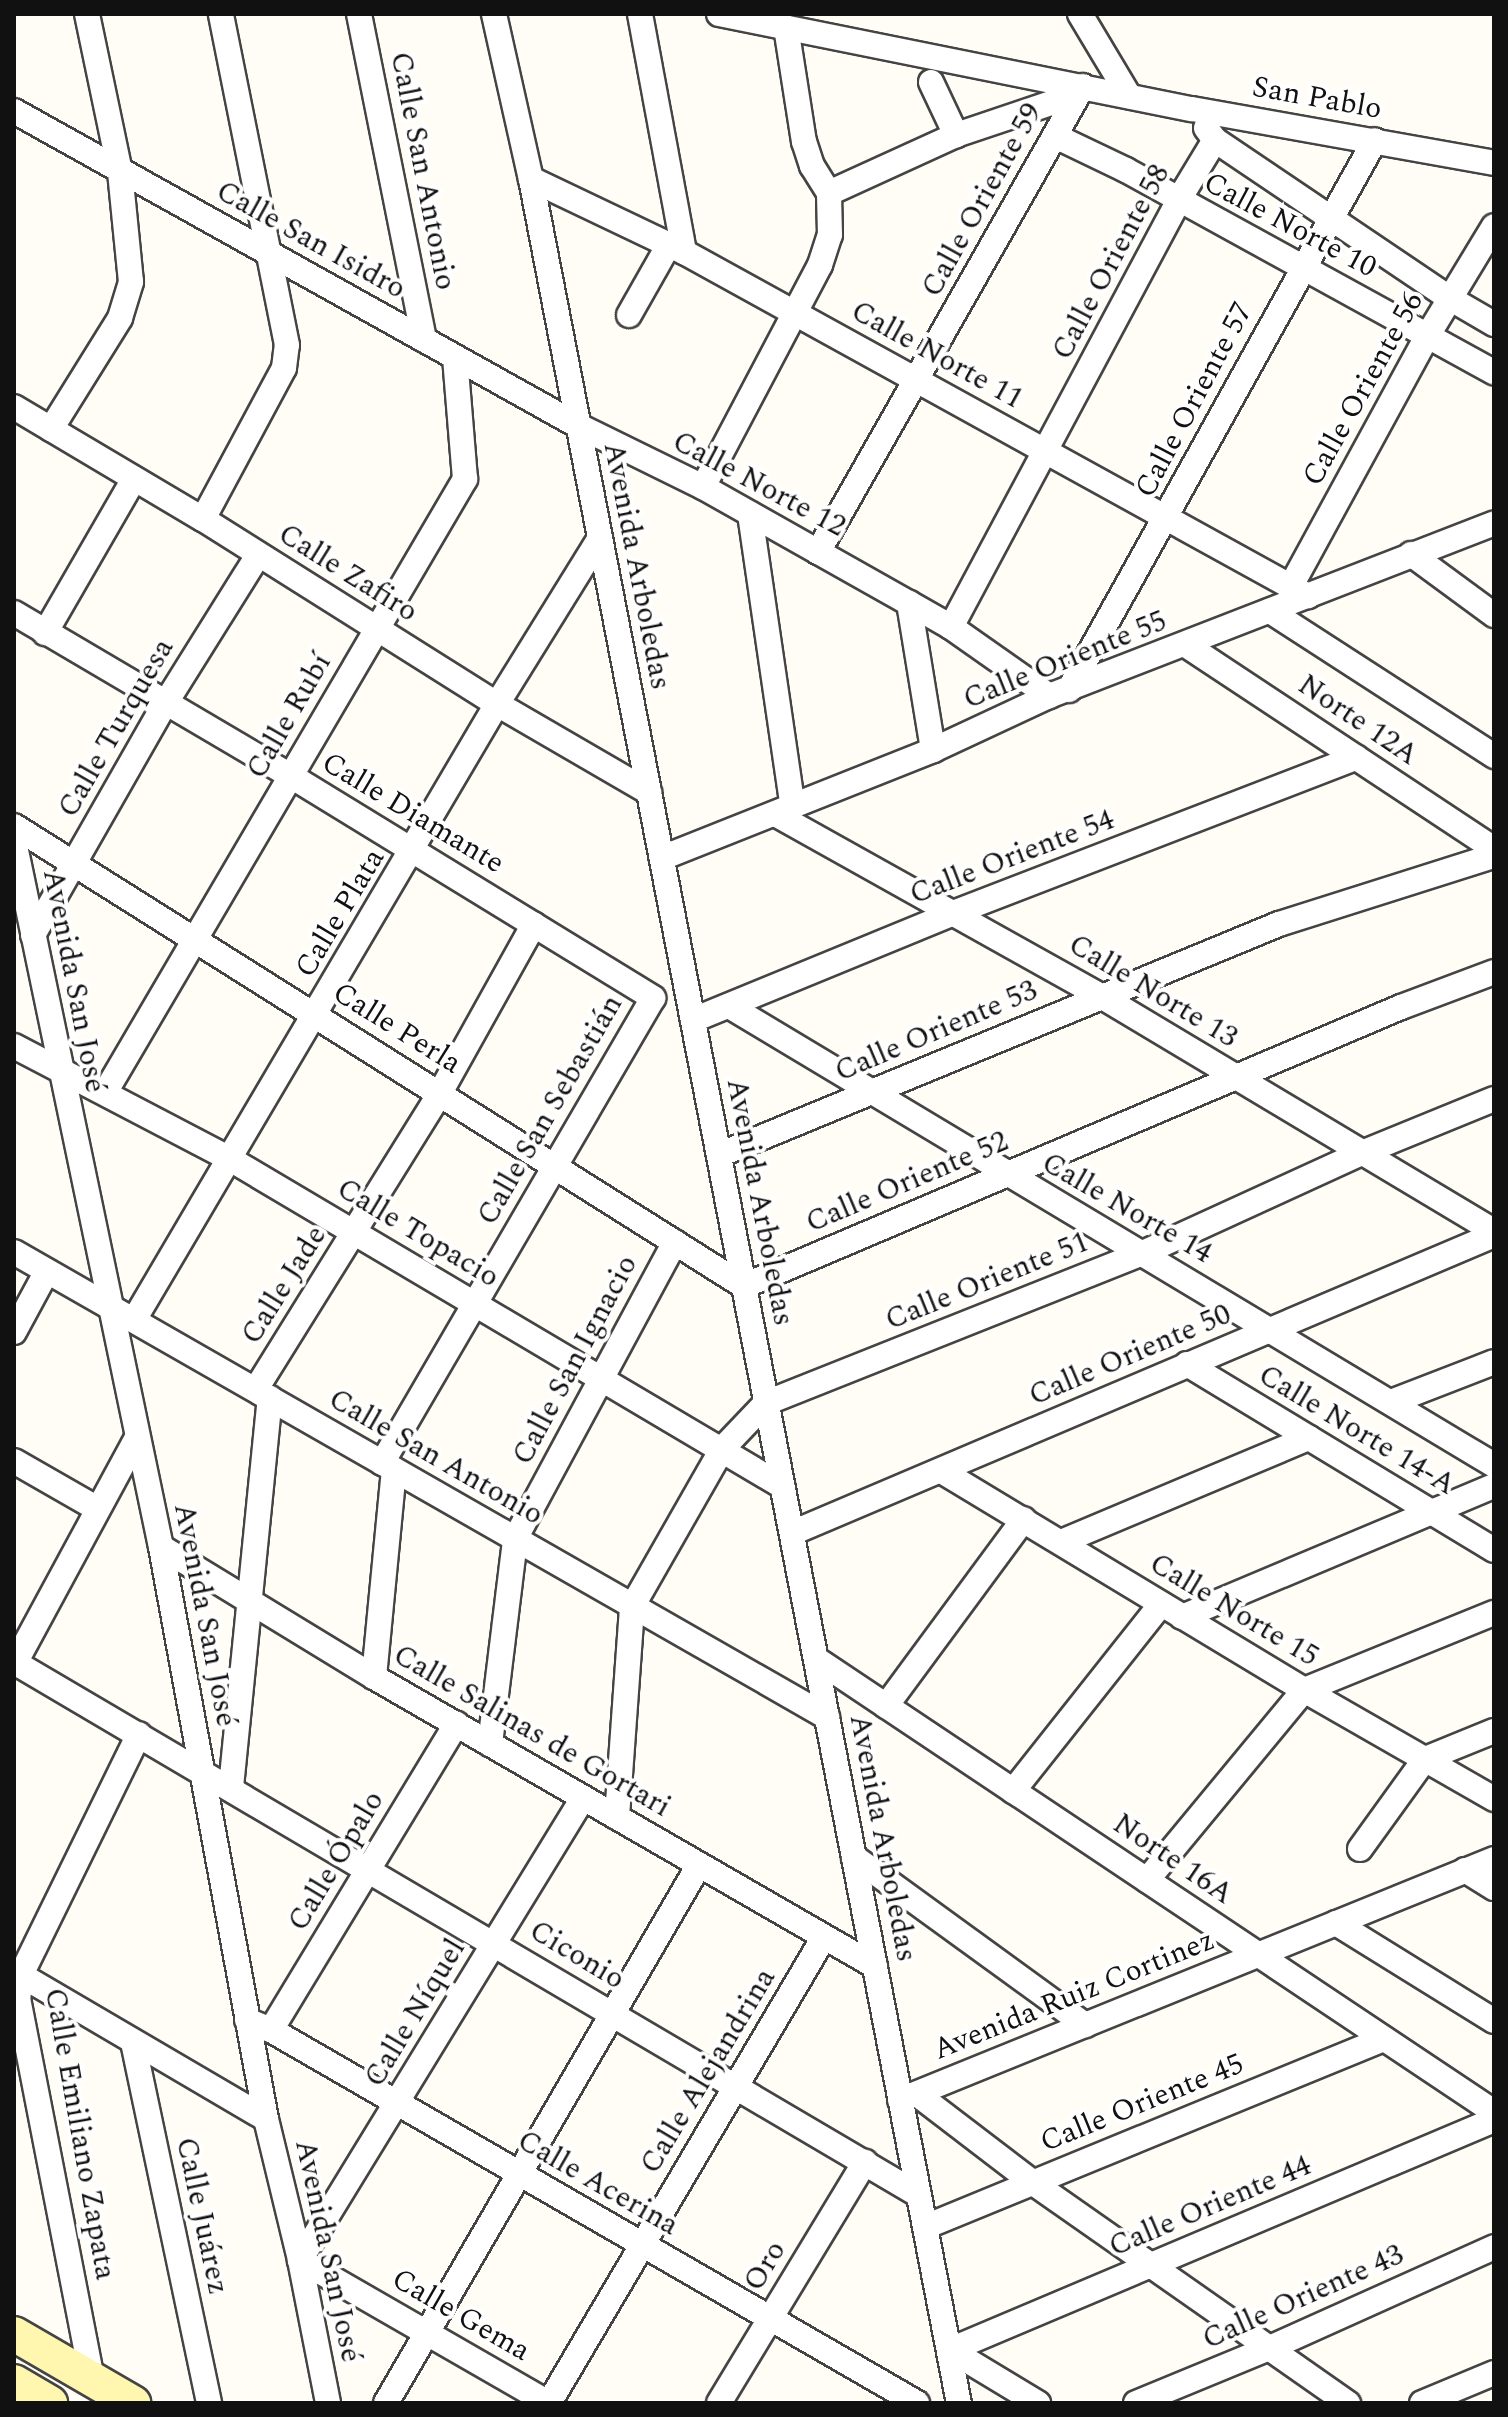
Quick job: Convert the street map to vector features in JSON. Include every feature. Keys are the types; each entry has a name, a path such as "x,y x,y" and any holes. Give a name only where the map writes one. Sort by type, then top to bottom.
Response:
{"main road":[{"path":"14,2334 133,2403"},
{"path":"14,2382 50,2403"}],"street":[{"path":"51,429 120,318 131,282 120,172 87,14"},
{"path":"203,519 284,368 287,345 221,14"},
{"name":"Calle San Antonio","path":"359,14 424,340"},
{"name":"Avenida Arboledas","path":"494,14 531,179 875,1966 908,2097 919,2195 959,2403"},
{"path":"629,315 676,249 640,14"},
{"name":"San Pablo","path":"719,14 1080,90 1129,96 1494,163"},
{"path":"1080,14 1129,96"},
{"path":"703,487 820,265 830,235 829,193 812,166 804,142 786,27"},
{"path":"931,82 956,135"},
{"path":"829,193 956,135 1080,90"},
{"name":"Calle Oriente 59","path":"818,552 1080,90"},
{"name":"Calle Norte 10","path":"1192,109 1215,140 1451,299 1494,324"},
{"name":"Calle San Isidro","path":"14,111 577,425"},
{"name":"Calle Norte 10","path":"1055,136 1126,170 1494,372"},
{"name":"Calle Oriente 58","path":"951,627 1178,201 1215,140"},
{"name":"Calle Oriente 57","path":"1059,693 1168,518 1302,268 1375,140"},
{"name":"Calle Norte 11","path":"531,179 676,249 1300,591"},
{"name":"Calle Oriente 56","path":"1300,591 1428,335 1494,226"},
{"name":"Calle Rubí","path":"106,1091 465,479 455,357"},
{"name":"Calle Zafiro","path":"14,407 203,519 497,704 649,792"},
{"name":"Calle Norte 12","path":"577,425 703,487 951,627 1059,693"},
{"path":"45,633 134,479"},
{"path":"750,514 784,810"},
{"name":"Calle Oriente 55","path":"662,858 933,750 1059,693 1270,611 1300,591 1494,523"},
{"name":"Calle Plata","path":"134,1320 414,851 497,704 600,538"},
{"path":"1411,554 1494,615"},
{"name":"Calle Turquesa","path":"33,935 165,704 258,555"},
{"path":"909,603 933,750"},
{"path":"1270,611 1491,750"},
{"name":"Calle Diamante","path":"14,613 291,776 653,998"},
{"name":"Norte 12A","path":"1186,645 1494,849"},
{"name":"Calle Oriente 54","path":"693,1020 956,912 1356,758"},
{"name":"Calle Norte 13","path":"784,810 1364,1152 1494,1233"},
{"name":"Calle Perla","path":"14,826 744,1286"},
{"name":"Avenida San José","path":"14,841 136,1439 161,1547 266,2119 300,2260 328,2403"},
{"name":"Calle Oriente 53","path":"719,1155 876,1093 1101,996 1279,924 1494,856"},
{"name":"Calle Jade","path":"231,1787 250,1599 263,1394 354,1232 440,1093 534,924"},
{"name":"Calle Oriente 52","path":"744,1286 1494,972"},
{"path":"653,998 687,990"},
{"name":"Calle San Sebastián","path":"374,1677 388,1466 474,1305 653,998"},
{"name":"Calle Norte 14","path":"729,1006 1007,1175 1273,1329 1494,1465"},
{"name":"Calle Topacio","path":"14,1046 106,1091 230,1159 782,1486"},
{"name":"Calle Oriente 51","path":"766,1403 1143,1253 1364,1152 1494,1099"},
{"name":"Calle Oriente 50","path":"792,1533 943,1472 1494,1233"},
{"name":"Calle San Ignacio","path":"490,1744 515,1539 675,1242"},
{"name":"Calle San Antonio","path":"14,1252 827,1717"},
{"path":"14,1332 47,1271"},
{"path":"1391,1402 1494,1362"},
{"name":"Calle Norte 14-A","path":"1187,1364 1494,1550"},
{"path":"617,1817 632,1607 722,1449 766,1403"},
{"path":"1061,1542 1309,1438"},
{"path":"14,1663 136,1439"},
{"path":"14,1461 96,1508"},
{"name":"Calle Norte 15","path":"943,1472 1304,1690 1494,1799"},
{"path":"1182,1617 1494,1486"},
{"path":"886,1706 1024,1519"},
{"name":"Calle Salinas de Gortari","path":"161,1547 374,1677 875,1966"},
{"path":"1013,1791 1161,1604"},
{"path":"1147,1880 1304,1690 1494,1613"},
{"name":"Norte 16A","path":"816,1659 1494,2112"},
{"name":"Ciconio","path":"14,1663 231,1787 919,2195"},
{"name":"Calle Ópalo","path":"271,2030 456,1724"},
{"path":"1360,1849 1425,1759 1494,1731"},
{"name":"Calle Emiliano Zapata","path":"92,2379 18,2000 18,1973 139,1734"},
{"name":"Calle Níquel","path":"300,2260 583,1798"},
{"path":"854,1857 1085,2025"},
{"name":"Avenida Ruiz Cortinez","path":"908,2097 1494,1859"},
{"path":"386,2403 699,1865"},
{"path":"1465,1870 1494,1888"},
{"path":"1336,1923 1494,2021"},
{"name":"Calle Alejandrina","path":"549,2403 824,1937"},
{"path":"18,1973 266,2119"},
{"path":"1468,2005 1494,1995"},
{"name":"Calle Acerina","path":"247,2020 271,2030 770,2319 890,2396 917,2403"},
{"name":"Calle Oriente 45","path":"925,2227 1384,2039"},
{"name":"Calle Juárez","path":"133,2042 209,2403"},
{"path":"908,2097 1272,2347 1348,2403"},
{"name":"Calle Oriente 44","path":"950,2350 1494,2120"},
{"name":"Oro","path":"719,2403 865,2162"},
{"name":"Calle Oriente 43","path":"1136,2403 1272,2347 1494,2247"},
{"name":"Calle Gema","path":"300,2260 549,2403"},
{"path":"950,2350 1038,2403"},
{"path":"1422,2403 1494,2373"}]}
